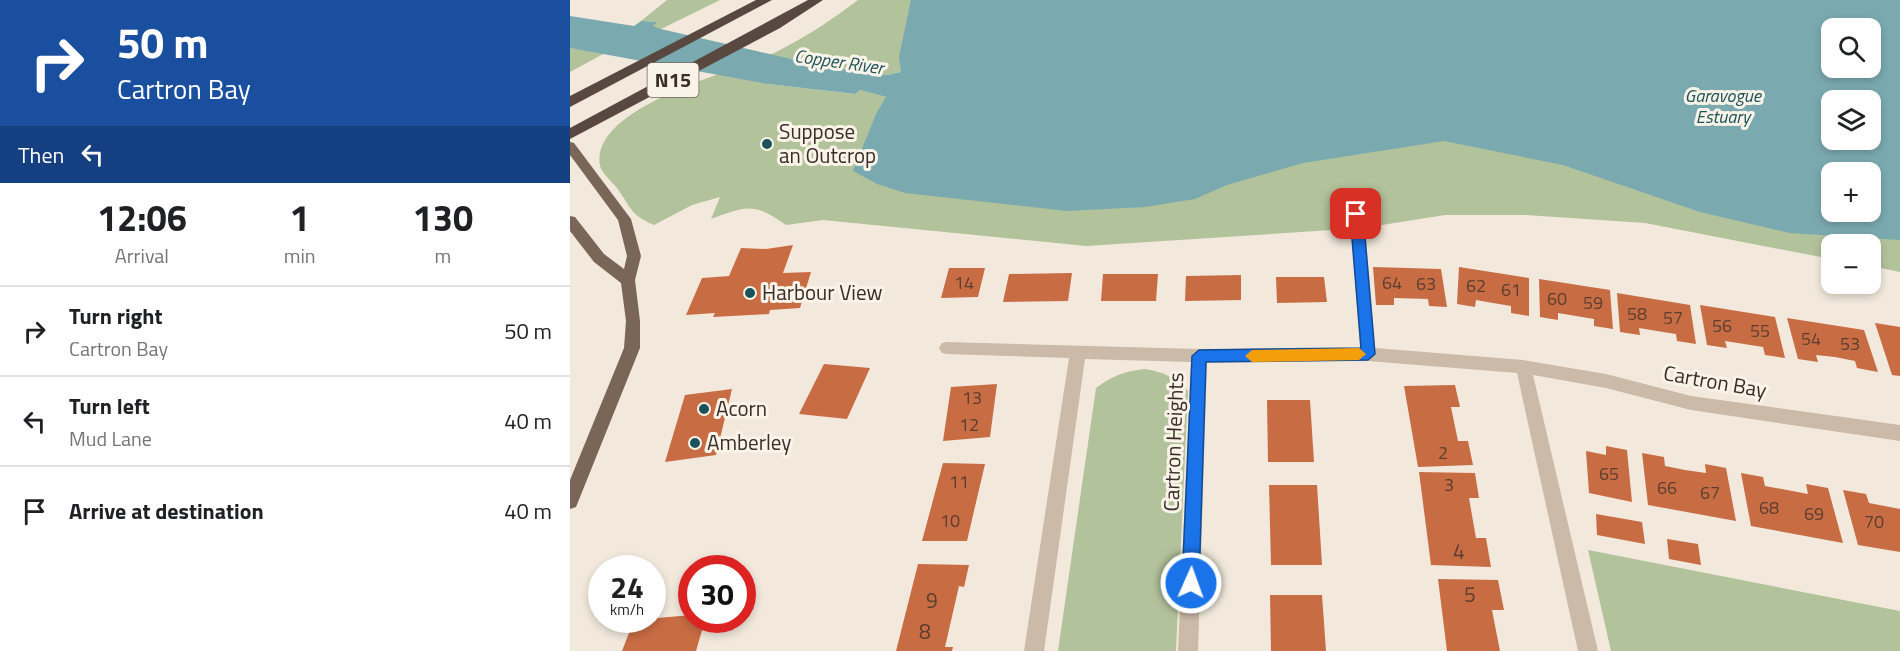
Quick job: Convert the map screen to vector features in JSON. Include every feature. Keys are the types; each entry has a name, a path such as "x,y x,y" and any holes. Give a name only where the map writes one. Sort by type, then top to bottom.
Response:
{"highway":[{"path":"706,32 746,0"},
{"name":"N15","path":"570,102 766,0"},
{"name":"N15","path":"570,134 817,0"}],"main road":[{"path":"570,146 624,219 634,256 628,280 633,321 632,348 576,477 570,501"},
{"path":"570,221 599,258 628,280"}],"street":[{"path":"1356,214 1368,354"},
{"name":"Cartron Heights","path":"947,348 1199,356 1188,651"},
{"path":"1034,651 1078,353"},
{"name":"Cartron Bay","path":"1199,356 1368,354 1523,367 1606,381 1691,403 1900,433"},
{"path":"1523,367 1588,651"}],"green space":[{"path":"667,0 720,0 661,29 652,26 656,22 641,21"},
{"name":"Garavogue Estuary","path":"858,0 1900,0 1900,272 1881,268 1881,234 1821,234 1821,257 1645,223 1526,215 1445,215 1363,228 1086,246 823,220 786,225 766,213 750,208 711,219 720,197 692,205 654,225 635,214 600,166 603,144 618,125 641,108 670,93 778,51 829,21","holes":["790,59 887,75 901,72 886,97 860,90 854,94 768,84"]},
{"path":"570,48 605,53 570,72"},
{"path":"1145,369 1168,376 1188,391 1176,651 1058,651 1096,388 1119,375"},
{"path":"1588,550 1900,611 1900,651 1611,651"}],"water":[{"name":"Garavogue Estuary","path":"911,0 1900,0 1900,240 1881,239 1881,234 1790,233 1700,212 1563,165 1444,141 1303,163 1227,185 1195,199 1145,207 1067,211 905,193 877,184 853,171 876,114 886,97 860,90 855,94 768,84 570,48 570,16 634,26 641,21 657,22 653,26 661,29 808,63 887,75 901,72 899,57"}],"building":[{"name":"Harbour View","path":"793,245 783,273 811,272 800,308 770,310 769,314 713,317 715,313 686,315 702,278 729,276 741,248 766,249"},
{"path":"1373,267 1441,269 1447,307 1429,306 1428,299 1394,298 1394,305 1376,305"},
{"path":"1459,267 1529,278 1529,316 1511,313 1511,306 1476,300 1475,307 1457,304"},
{"path":"949,268 985,268 978,297 941,298"},
{"path":"1072,273 1068,301 1003,302 1009,274"},
{"path":"1103,274 1158,274 1156,301 1101,301"},
{"path":"1241,275 1241,300 1185,301 1186,276"},
{"path":"1276,277 1324,277 1327,302 1277,303"},
{"path":"1539,279 1610,290 1613,329 1594,326 1594,319 1558,313 1558,320 1540,317"},
{"path":"1617,293 1690,305 1696,344 1677,341 1676,334 1639,328 1640,335 1620,332"},
{"path":"1700,305 1775,317 1785,358 1765,355 1763,347 1725,341 1727,348 1707,345"},
{"path":"1787,318 1864,330 1878,372 1857,368 1855,361 1835,357 1816,355 1818,362 1798,359"},
{"path":"1875,323 1900,327 1900,376 1892,375"},
{"path":"824,364 870,368 847,419 799,414"},
{"path":"997,384 990,437 943,441 951,387"},
{"path":"1455,385 1460,407 1451,407 1458,441 1468,441 1473,465 1418,467 1404,386"},
{"path":"732,389 716,455 665,462 685,395"},
{"path":"1267,400 1310,400 1314,462 1268,462"},
{"path":"1606,446 1627,450 1632,502 1589,493 1586,451 1606,455"},
{"path":"1642,453 1664,457 1665,466 1685,470 1706,473 1705,464 1726,468 1736,521 1648,505"},
{"path":"943,463 985,464 967,541 922,541"},
{"path":"1419,472 1475,473 1479,498 1469,498 1476,538 1486,538 1491,567 1431,565"},
{"path":"1741,473 1763,477 1765,486 1808,494 1806,484 1828,488 1843,543 1751,526"},
{"path":"1269,485 1317,485 1322,565 1271,565"},
{"path":"1843,490 1866,494 1869,503 1900,509 1900,552 1858,545"},
{"path":"1596,514 1642,522 1645,544 1597,535"},
{"path":"1667,539 1698,544 1701,565 1669,559"},
{"path":"918,564 969,565 964,587 959,586 945,647 953,647 952,651 896,651"},
{"path":"1438,579 1498,580 1504,610 1492,610 1500,651 1447,651"},
{"path":"1270,595 1322,595 1326,651 1271,651"},
{"path":"678,616 678,633 701,633 696,651 622,651 629,633 666,633 666,617"}],"slow traffic":[{"path":"1252,356 1359,354"}],"place":[{"name":"Suppose an Outcrop","path":"767,144"},
{"name":"Harbour View","path":"750,293"},
{"name":"Acorn","path":"704,409"},
{"name":"Amberley","path":"695,443"}],"route":[{"path":"1191,583 1199,356 1368,354 1356,214"}],"water label":[{"name":"Copper River","path":"839,62"}]}
